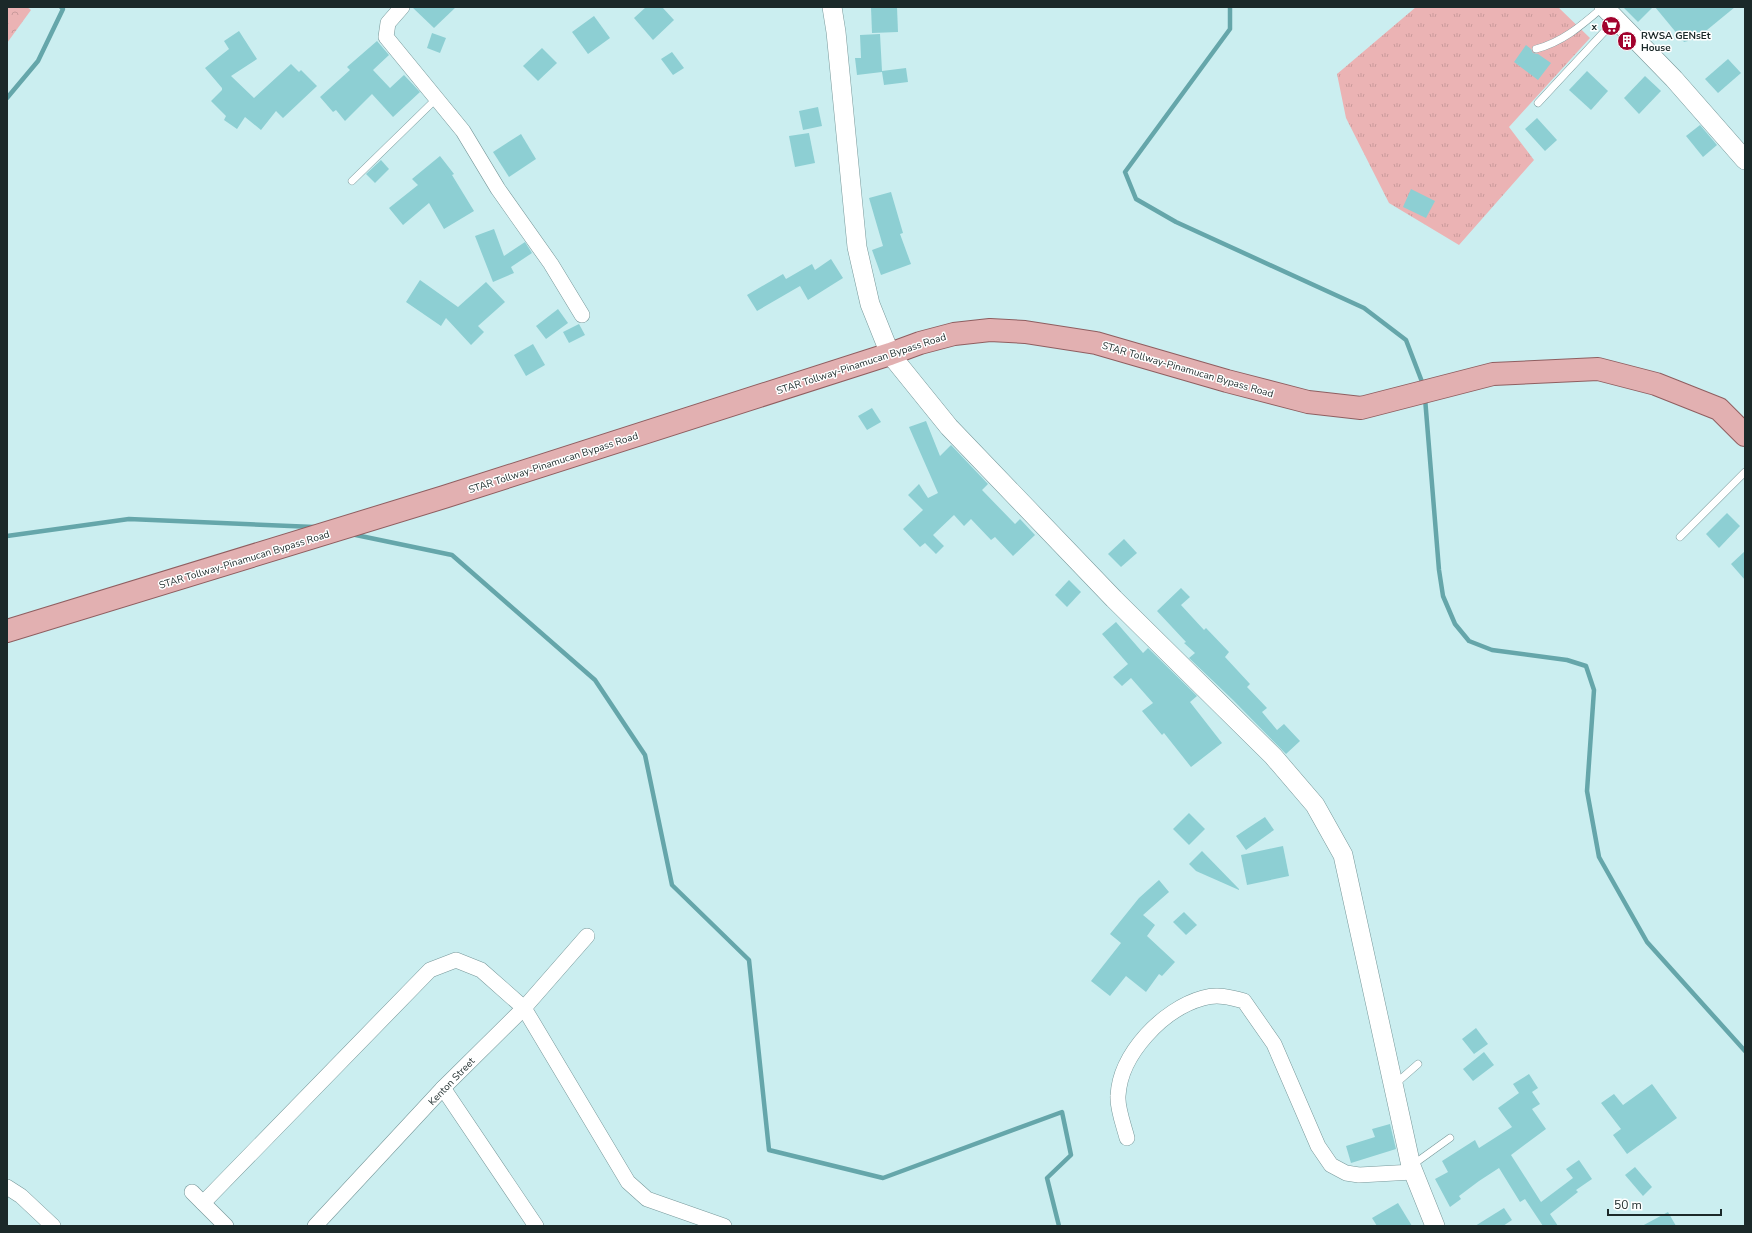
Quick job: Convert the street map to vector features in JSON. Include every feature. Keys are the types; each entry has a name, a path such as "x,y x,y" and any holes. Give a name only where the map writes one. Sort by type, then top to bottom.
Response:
{"main road":[{"name":"STAR Tollway-Pinamucan Bypass Road","path":"7,631 444,497 890,354 920,343 954,334 990,330 1025,332 1096,343 1227,381 1308,402 1362,408 1493,374 1598,369 1656,384 1719,409 1745,435"}],"street":[{"path":"402,7 388,23 386,37 463,131 498,189 551,264 582,315"},
{"path":"832,7 836,32 857,247 870,304 890,354 949,427 1098,582 1273,756 1315,805 1343,855 1412,1169 1433,1225"},
{"path":"1608,10 1674,79 1745,160"},
{"name":"Kenton Street","path":"315,1226 443,1088 524,1008 587,936"},
{"path":"203,1203 430,970 456,960 481,970 524,1008 628,1182 647,1199 724,1226"},
{"path":"1127,1138 1118,1097 1123,1070 1144,1036 1176,1008 1203,998 1223,995 1244,1001 1274,1044 1318,1146 1331,1165 1346,1173 1359,1175 1412,1169"},
{"path":"443,1088 536,1226"},
{"path":"7,1186 21,1196 53,1226"},
{"path":"192,1192 226,1226"}],"lane":[{"path":"1536,49 1551,45 1570,35 1608,10"},
{"path":"1538,103 1608,10"},
{"path":"352,181 436,99"},
{"path":"1680,537 1745,472"},
{"path":"1394,1085 1418,1064"},
{"path":"1412,1169 1450,1138"}],"green space":[{"path":"7,7 27,7 31,10 7,43"},
{"path":"1416,7 1558,7 1590,38 1509,127 1534,160 1459,245 1389,203 1346,118 1337,74"}],"building":[{"path":"412,7 456,7 434,28"},
{"path":"646,7 662,7 674,20 653,40 634,18"},
{"path":"871,7 897,7 898,32 872,33"},
{"path":"1623,7 1653,7 1638,22"},
{"path":"1655,7 1735,7 1696,39 1684,42"},
{"path":"594,16 610,38 588,54 572,32"},
{"path":"239,31 257,59 231,76 254,98 291,64 299,72 301,70 317,86 283,118 276,111 261,130 245,117 237,129 224,120 226,116 211,101 222,90 222,88 205,68 229,49 224,41"},
{"path":"432,33 446,38 440,53 427,48"},
{"path":"880,34 882,71 906,68 908,82 884,85 882,72 857,75 855,58 861,58 860,35"},
{"path":"377,41 389,55 373,70 390,88 404,75 420,92 393,117 372,94 345,121 336,110 333,112 320,97 350,70 347,67"},
{"path":"1526,45 1533,53 1538,54 1551,63 1538,80 1514,62"},
{"path":"542,48 557,63 538,81 523,66"},
{"path":"672,52 684,68 673,75 661,59"},
{"path":"1728,59 1741,73 1718,93 1705,79"},
{"path":"1587,71 1608,91 1591,110 1569,90"},
{"path":"1645,76 1661,91 1639,114 1624,98"},
{"path":"818,107 822,126 803,130 799,111"},
{"path":"1537,118 1557,140 1545,151 1525,129"},
{"path":"1700,125 1717,145 1703,157 1686,136"},
{"path":"809,133 815,163 795,167 789,136"},
{"path":"521,134 536,159 509,177 493,152"},
{"path":"440,156 454,174 452,175 474,211 444,229 429,203 403,225 389,208 418,185 412,179"},
{"path":"381,160 389,169 375,183 366,174"},
{"path":"1411,189 1435,201 1426,218 1403,207"},
{"path":"891,192 903,233 900,234 911,264 881,275 872,250 883,246 869,198"},
{"path":"494,229 504,256 525,242 532,253 511,267 514,273 493,282 475,236"},
{"path":"831,259 843,278 808,300 800,286 757,311 747,295 783,274 786,279 812,264 815,270"},
{"path":"420,280 458,307 486,282 505,302 478,326 484,332 471,345 446,318 441,326 406,302"},
{"path":"558,309 568,323 546,339 536,326"},
{"path":"579,324 585,335 569,343 563,332"},
{"path":"533,344 545,365 526,376 514,355"},
{"path":"872,408 881,422 867,430 858,416"},
{"path":"926,421 940,456 951,445 988,484 982,490 1015,524 1020,519 1035,535 1013,556 995,537 991,540 971,519 964,526 954,515 933,535 944,546 936,554 925,543 920,547 903,529 923,510 908,495 919,484 928,498 938,493 909,427"},
{"path":"1727,513 1740,526 1719,548 1706,534"},
{"path":"1124,539 1137,553 1121,567 1108,554"},
{"path":"1745,551 1745,580 1731,564"},
{"path":"1069,580 1081,592 1067,607 1055,595"},
{"path":"1181,588 1190,597 1181,605 1204,630 1206,628 1229,652 1225,657 1250,684 1247,687 1267,708 1262,712 1277,730 1284,724 1300,741 1286,754 1189,658 1195,653 1184,643 1186,642 1157,611"},
{"path":"1116,622 1143,653 1148,648 1197,696 1190,702 1222,743 1191,767 1164,733 1162,735 1142,711 1153,703 1131,678 1122,686 1113,677 1128,664 1102,634"},
{"path":"1189,813 1205,829 1189,845 1173,829"},
{"path":"1265,817 1274,830 1246,850 1236,836"},
{"path":"1283,846 1289,876 1247,885 1241,855"},
{"path":"1202,851 1239,890 1196,871 1189,864"},
{"path":"1159,880 1169,892 1143,915 1155,925 1147,936 1175,962 1162,976 1159,974 1146,992 1126,976 1110,996 1091,981 1121,943 1110,934 1139,898"},
{"path":"1184,912 1197,925 1186,935 1173,922"},
{"path":"1476,1028 1488,1044 1474,1054 1462,1039"},
{"path":"1484,1052 1494,1065 1473,1081 1463,1069"},
{"path":"1529,1074 1538,1088 1532,1092 1540,1104 1532,1109 1546,1129 1511,1155 1541,1202 1573,1178 1566,1169 1579,1160 1592,1179 1576,1190 1578,1192 1550,1214 1558,1226 1543,1226 1525,1199 1520,1202 1499,1168 1459,1196 1461,1199 1450,1207 1435,1179 1448,1172 1442,1161 1475,1140 1479,1148 1512,1127 1498,1108 1519,1093 1513,1084"},
{"path":"1652,1084 1677,1118 1627,1154 1613,1135 1621,1129 1601,1103 1614,1094 1623,1105"},
{"path":"1390,1124 1396,1149 1351,1163 1346,1146 1375,1137 1372,1129"},
{"path":"1635,1167 1652,1187 1643,1196 1625,1175"},
{"path":"1398,1203 1412,1226 1377,1226 1372,1218"},
{"path":"1504,1208 1512,1220 1503,1226 1475,1226"},
{"path":"1668,1212 1676,1226 1642,1226"}],"waterway":[{"path":"7,98 38,61 63,9 61,7"},
{"path":"1230,7 1230,29 1125,172 1136,199 1176,222 1364,308 1406,340 1424,387"},
{"path":"1425,398 1439,570 1443,596 1455,624 1469,641 1492,650 1567,660 1586,666 1594,690 1587,791 1599,857 1647,942 1745,1051"},
{"path":"7,536 129,519 314,527"},
{"path":"351,534 452,555 595,680 645,755 672,885 749,960 769,1150 883,1178 1062,1112 1071,1155 1047,1178 1059,1226"}],"place":[{"name":"x","path":"1611,26"},
{"name":"RWSA GENsEt House","path":"1627,41"}]}
